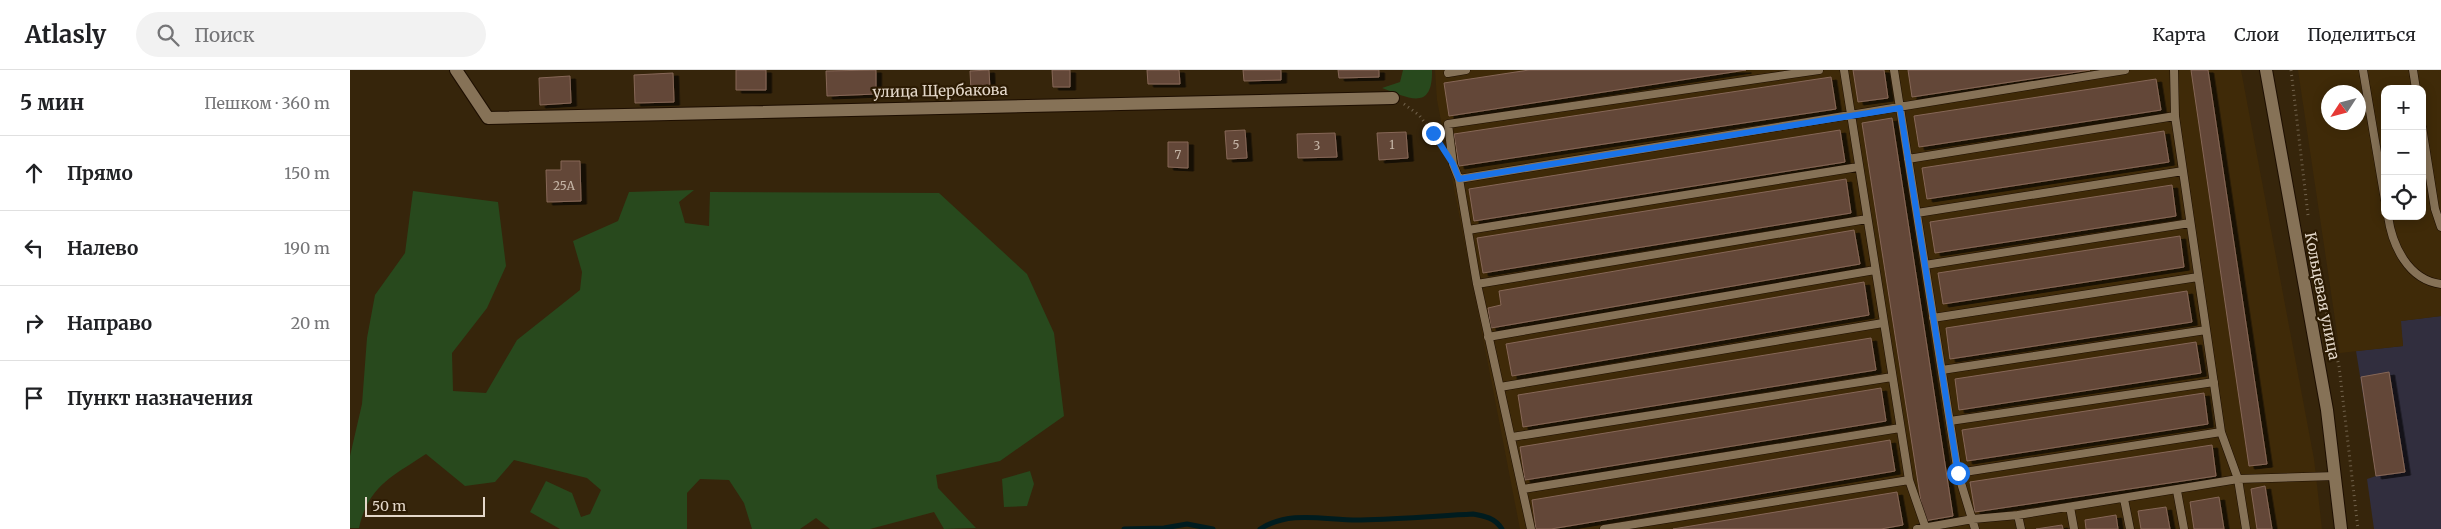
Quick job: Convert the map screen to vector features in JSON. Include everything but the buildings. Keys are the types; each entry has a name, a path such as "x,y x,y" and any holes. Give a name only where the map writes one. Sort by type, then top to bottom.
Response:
{"street":[{"name":"улица Щербакова","path":"456,70 488,118 1393,98"},
{"name":"Кольцевая улица","path":"2266,70 2327,410 2341,529"}],"lane":[{"path":"1448,73 1466,70"},
{"path":"1531,529 1477,284 1459,179 1453,164 1448,124 1819,70"},
{"path":"1844,70 1900,428 1909,480 1923,529 1974,519 2018,515 2238,480 2336,476"},
{"path":"1894,70 1958,473 1974,519 1975,529"},
{"path":"1459,179 2125,70"},
{"path":"2174,70 2175,116 2221,432 2238,480 2246,529"},
{"path":"2362,70 2381,177"},
{"path":"2413,70 2415,85"},
{"path":"1908,159 2175,116"},
{"path":"2423,130 2435,209 2441,227"},
{"path":"1468,230 1858,167"},
{"path":"1917,213 2183,171"},
{"path":"1477,284 1867,219"},
{"path":"2389,220 2391,236 2396,248 2410,268 2428,281 2441,284"},
{"path":"1925,265 2190,224"},
{"path":"1488,337 1875,270"},
{"path":"1933,318 2198,277"},
{"path":"1500,387 1883,323"},
{"path":"1942,370 2206,330"},
{"path":"1512,438 1892,377"},
{"path":"1950,422 2214,382"},
{"path":"1523,489 1900,428"},
{"path":"1958,473 2221,432"},
{"path":"1604,529 1909,480"},
{"path":"2177,490 2184,529"},
{"path":"2124,499 2130,529"},
{"path":"2070,507 2074,529"},
{"path":"2018,515 2020,529"}],"path":[{"path":"2291,70 2308,218"},
{"path":"1393,98 1418,115 1453,164"},
{"path":"2321,286 2339,366 2358,529"}],"shaded area":[{"path":"1435,70 2241,70 2314,459 2322,529 1520,529 1437,100"},
{"path":"2298,70 2441,70 2441,316 2401,321 2403,346 2340,353"},
{"path":"2441,316 2441,529 2374,529 2367,479 2376,476 2356,351 2403,346 2400,321"}],"green space":[{"path":"1403,70 1432,70 1428,92 1423,97 1409,98 1382,88 1400,82"},
{"path":"694,190 679,202 685,223 709,226 710,192 939,193 1027,274 1054,333 1064,416 1000,461 936,475 938,488 976,528 944,529 934,512 870,529 830,529 816,518 800,529 752,529 744,503 729,480 700,479 687,493 687,529 560,529 530,512 546,481 572,493 581,517 590,514 601,490 587,478 514,460 495,482 465,486 426,454 393,476 375,492 363,514 359,528 350,528 350,456 362,404 367,338 375,295 405,253 413,191 498,202 506,266 487,308 452,353 453,391 486,393 517,340 580,290 582,272 573,241 618,221 629,192"},
{"path":"1030,471 1034,484 1027,506 1004,507 1002,479"}],"waterway":[{"path":"1260,529 1284,519 1310,517 1361,520 1473,514 1493,520 1502,529"},
{"path":"1124,529 1164,528 1187,524 1213,529"}],"route":[{"path":"1433,133 1453,164 1459,179 1900,108 1958,473"}]}
